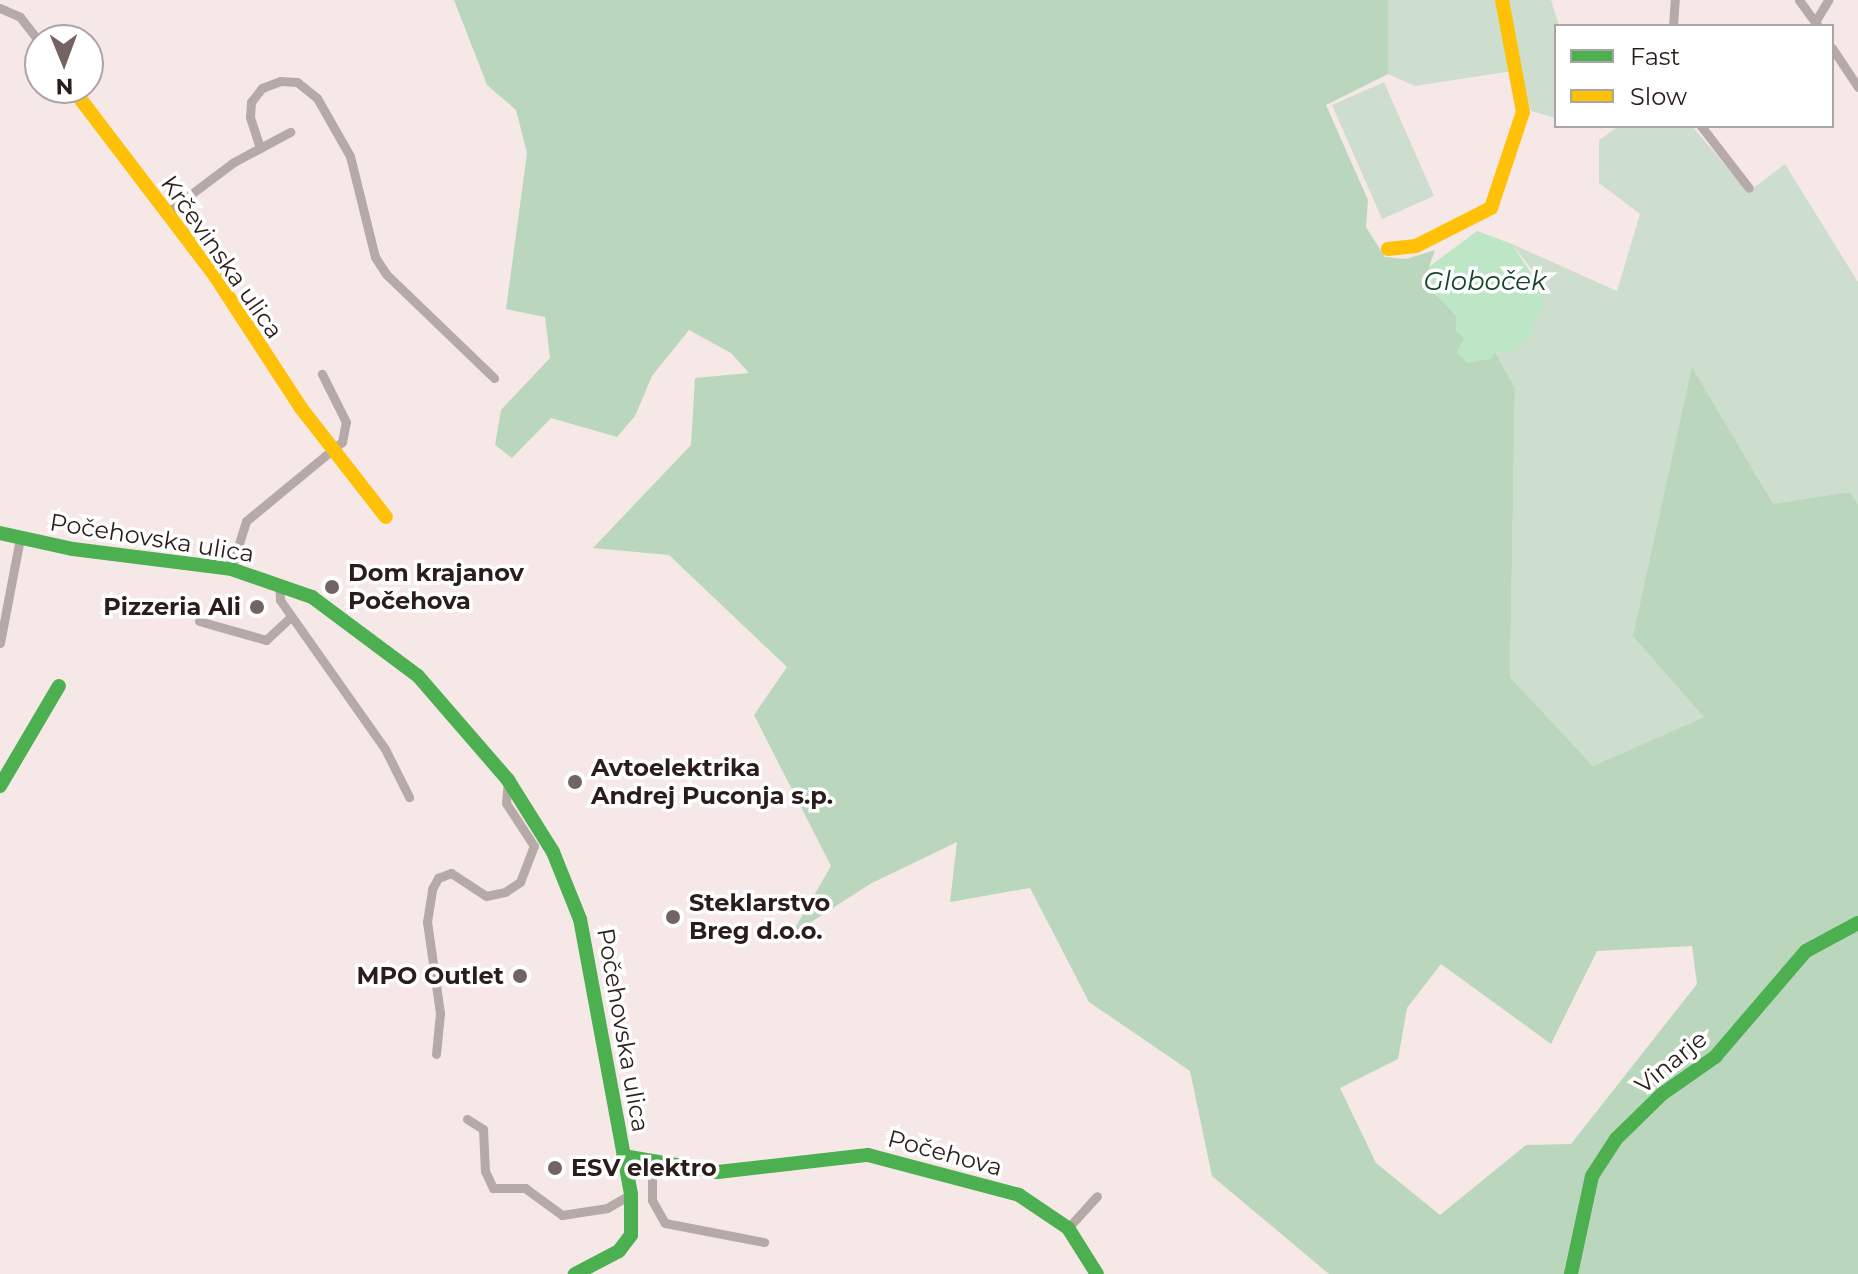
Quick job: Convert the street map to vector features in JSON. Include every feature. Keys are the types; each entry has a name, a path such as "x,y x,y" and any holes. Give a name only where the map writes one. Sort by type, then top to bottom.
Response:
{"street":[{"path":"1388,249 1416,246 1491,208 1523,112 1502,0"},
{"path":"1673,24 1675,0"},
{"path":"1799,0 1816,24 1828,0"},
{"path":"0,8 20,17 25,24"},
{"path":"1834,51 1858,87"},
{"path":"260,148 250,117 251,102 262,88 280,81 297,82 317,98 350,156 375,257 386,274 494,378"},
{"name":"Krčevinska ulica","path":"84,104 386,517"},
{"path":"1703,128 1749,188"},
{"path":"166,213 260,148 290,132"},
{"path":"231,569 246,521 336,452 346,422 322,374"},
{"name":"Počehovska ulica","path":"0,533 231,569 279,583 375,639 418,676 508,780 553,852 580,919 640,1162 631,1194 631,1235 619,1251 575,1274"},
{"path":"0,643 20,538"},
{"path":"279,583 280,600 385,749 409,797"},
{"path":"199,621 266,640 291,617"},
{"path":"0,786 59,686"},
{"name":"Počehovska ulica","path":"436,1054 440,1013 427,922 432,889 438,878 451,873 486,896 505,892 520,882 534,846 506,803 508,780"},
{"name":"Vinarje","path":"1571,1274 1592,1176 1616,1139 1662,1094 1715,1057 1806,951 1858,923"},
{"path":"467,1119 483,1129 486,1177 493,1188 525,1188 562,1215 607,1208 631,1194"},
{"name":"Počehova","path":"640,1162 718,1172 768,1170 868,1155 1019,1195 1068,1228 1097,1274"},
{"path":"640,1162 652,1200 665,1223 764,1242"},
{"path":"1068,1228 1097,1196"}],"shaded area":[{"path":"454,0 1388,0 1388,74 1326,105 1368,200 1366,227 1385,257 1406,259 1435,250 1429,267 1432,291 1495,352 1515,388 1510,677 1593,766 1704,717 1633,636 1692,367 1773,504 1850,492 1858,504 1858,1274 1329,1274 1212,1176 1190,1071 1089,1002 1030,888 950,902 957,842 870,884 791,935 831,866 754,715 787,667 669,555 593,548 691,445 695,378 749,373 731,353 689,330 652,376 635,416 617,437 551,418 512,458 495,445 501,410 550,358 545,317 506,309 527,153 516,110 487,85","holes":["1692,946 1697,984 1571,1144 1526,1145 1440,1215 1376,1163 1340,1088 1398,1059 1407,1008 1441,964 1551,1044 1597,951"]},
{"path":"1388,0 1551,0 1558,24 1554,24 1554,117 1531,111 1519,70 1415,86 1388,74"},
{"path":"1384,82 1434,196 1382,219 1332,105"},
{"path":"1616,128 1694,128 1748,192 1785,164 1858,282 1858,504 1850,492 1773,505 1693,369 1704,717 1593,766 1510,677 1515,389 1495,352 1512,353 1533,271 1512,244 1617,291 1640,214 1599,183 1599,140"}],"water":[{"name":"Globoček","path":"1477,231 1512,244 1543,292 1542,314 1535,319 1531,336 1512,353 1495,352 1491,359 1467,363 1457,352 1464,338 1456,331 1456,316 1432,291 1429,267"}],"traffic: fast":[{"path":"0,533 73,549 231,569 312,597 418,676 508,780 553,852 580,919 631,1194 631,1235 619,1251 575,1274"},
{"path":"0,786 59,686"},
{"path":"1571,1274 1592,1176 1616,1139 1662,1094 1715,1057 1806,951 1858,923"},
{"path":"623,1156 718,1172 868,1155 1019,1195 1068,1228 1097,1274"}],"traffic: slow":[{"path":"1388,249 1416,246 1491,208 1523,112 1502,0"},
{"path":"84,104 215,276 301,408 386,517"}],"place":[{"name":"Dom krajanov Počehova","path":"332,587"},
{"name":"Pizzeria Ali","path":"257,607"},
{"name":"Avtoelektrika Andrej Puconja s.p.","path":"575,782"},
{"name":"Steklarstvo Breg d.o.o.","path":"673,917"},
{"name":"MPO Outlet","path":"520,976"},
{"name":"ESV elektro","path":"555,1168"}]}
